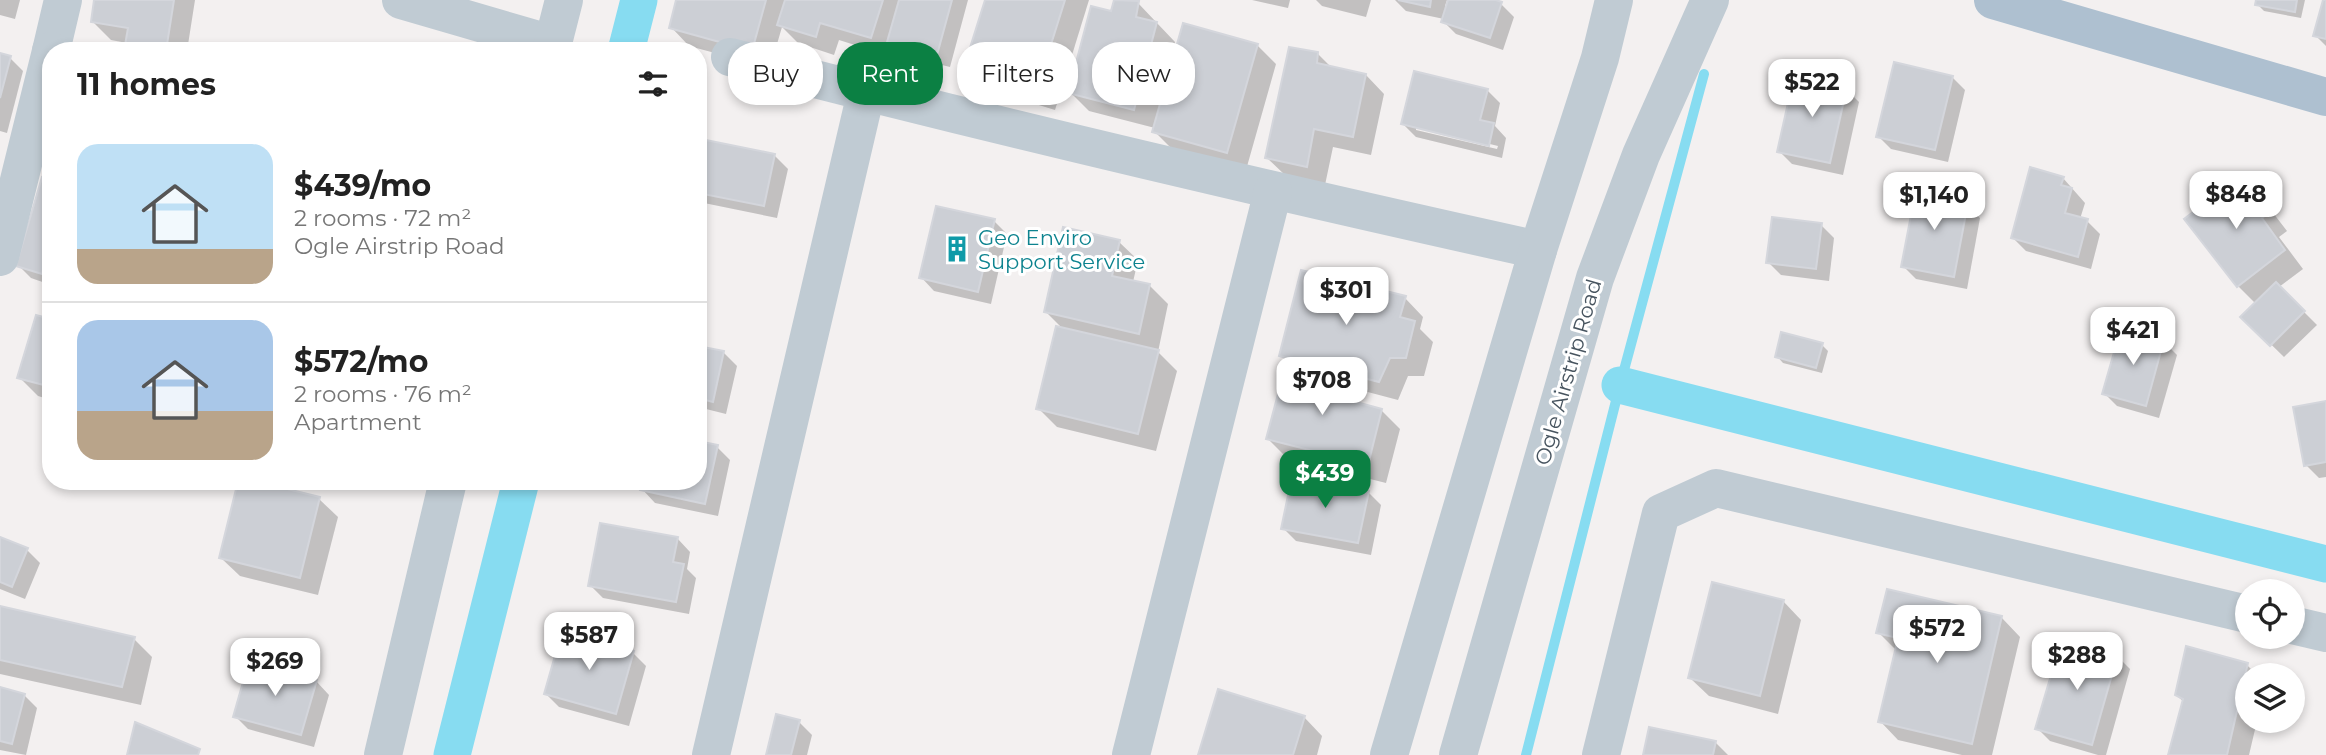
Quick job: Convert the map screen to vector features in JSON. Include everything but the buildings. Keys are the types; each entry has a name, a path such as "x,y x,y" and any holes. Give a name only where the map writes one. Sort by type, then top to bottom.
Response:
{"main road":[{"path":"1993,0 2326,97"}],"street":[{"path":"53,42 63,0"},
{"path":"401,0 536,42"},
{"path":"553,42 564,0"},
{"path":"1389,755 1538,250 1600,58 1614,0"},
{"name":"Ogle Airstrip Road","path":"1458,755 1595,278 1641,155 1710,0"},
{"path":"0,257 42,87"},
{"path":"711,755 863,105"},
{"path":"916,105 1273,191 1538,250"},
{"path":"1131,755 1273,191"},
{"path":"1601,755 1661,513 1717,488 2235,611"},
{"path":"383,755 446,490"},
{"path":"2305,628 2326,633"}],"waterway":[{"path":"628,42 639,0"},
{"path":"1526,755 1620,385 1704,74"},
{"path":"1620,385 2326,564"},
{"path":"452,755 519,490"}],"place":[{"name":"Geo Enviro Support Service","path":"957,249"}]}
